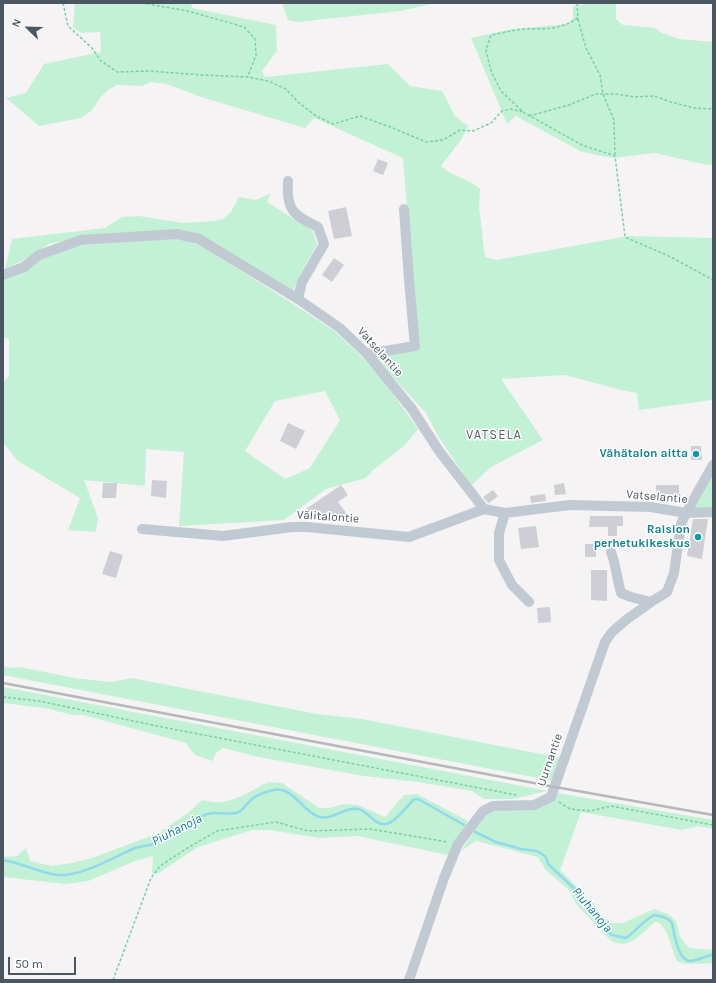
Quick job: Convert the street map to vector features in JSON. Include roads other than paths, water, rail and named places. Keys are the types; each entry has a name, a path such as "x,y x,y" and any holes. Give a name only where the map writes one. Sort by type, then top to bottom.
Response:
{"street":[{"path":"288,181 287,195 291,208 300,219 318,227 324,244 302,282 298,299"},
{"path":"367,354 415,346 404,209"},
{"name":"Vatselantie","path":"3,275 24,268 39,255 81,240 177,234 199,239 298,299 340,328 367,354 412,409 439,451 484,509 505,513 570,505 651,508 686,513 713,512"},
{"name":"Uurnantie","path":"409,980 444,878 458,844 483,811 493,806 534,805 551,797 605,642 612,632 650,602 667,592 674,573 681,524 713,465"},
{"name":"Välitalontie","path":"142,529 223,536 292,527 306,527 408,537 484,509"},
{"path":"505,513 499,533 499,560 512,584 529,602"},
{"path":"611,552 615,562 621,593 650,602"}],"waterway":[{"name":"Piuhanoja","path":"3,860 51,874 67,875 77,873 97,866 135,848 153,844 189,821 200,816 212,813 230,814 239,812 254,798 262,793 274,790 280,790 292,795 306,809 317,816 322,817 332,816 347,810 358,809 365,812 378,823 386,824 397,818 413,800 416,799 464,825"},
{"name":"Piuhanoja","path":"475,832 496,842 521,849 537,851 545,856 549,865 579,893 606,931 612,935 626,938 654,915 666,918 672,923 677,946 683,957 687,960 691,961 713,955"}],"railway":[{"path":"3,683 555,787 713,815"}],"place":[{"name":"Vähätalon aitta","path":"696,454"},
{"name":"Raision perhetukikeskus","path":"698,537"}],"district":[{"name":"VATSELA","path":"494,435"}]}
